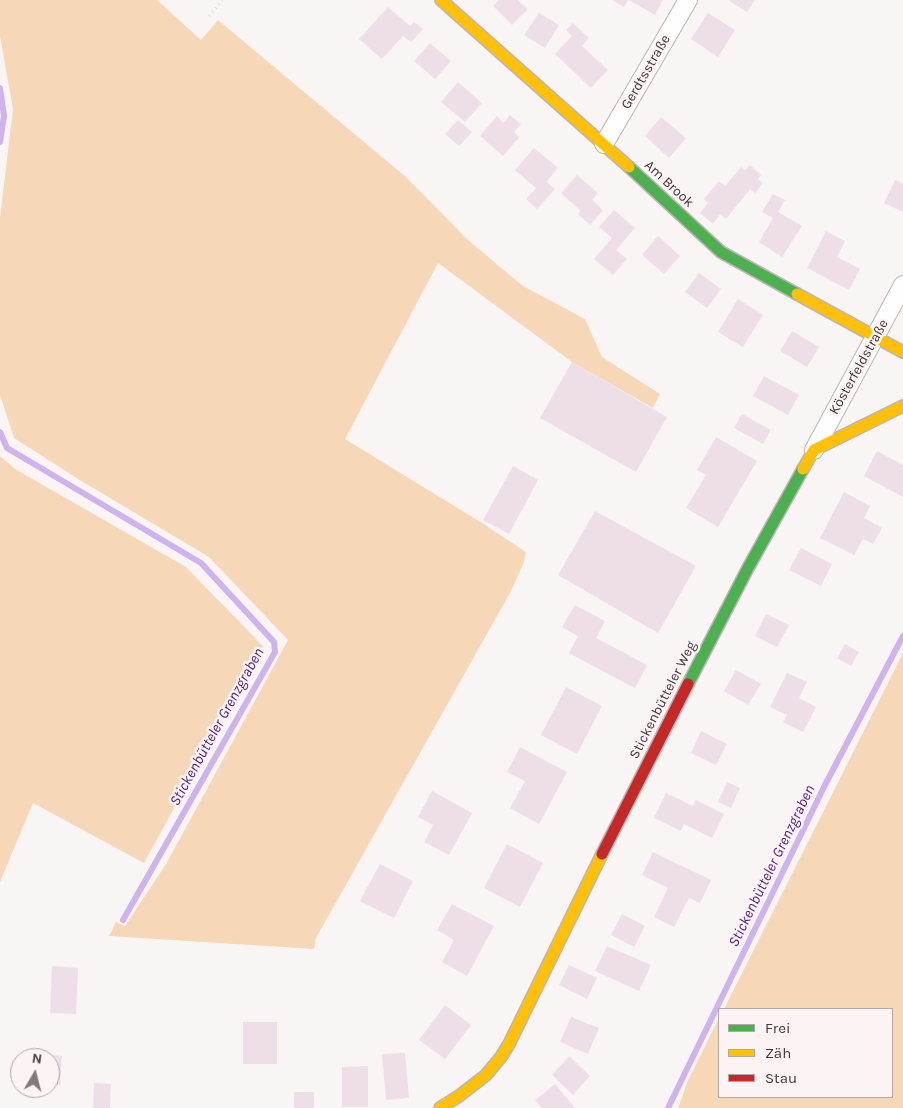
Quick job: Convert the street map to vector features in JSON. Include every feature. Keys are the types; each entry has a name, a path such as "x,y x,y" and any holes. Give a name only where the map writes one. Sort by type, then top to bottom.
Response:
{"street":[{"name":"Am Brook","path":"441,0 604,144 721,252 903,352"},
{"name":"Gerdtsstraße","path":"604,144 688,0"},
{"name":"Kösterfeldstraße","path":"814,450 903,285"},
{"path":"814,450 903,406"},
{"name":"Stickenbütteler Weg","path":"440,1108 486,1075 509,1044 661,736 748,568 814,450"}],"path":[{"path":"209,16 222,0"}],"shaded area":[{"path":"0,0 157,0 201,40 218,20 406,177 468,240 523,286 585,319 602,357 660,394 653,408 572,362 438,263 345,439 526,552 524,562 511,591 316,938 314,949 109,936 116,922 125,926 166,864 288,640 209,557 78,479 14,438 0,395 0,218 13,109 0,36"},
{"path":"0,456 15,469 186,567 263,646 144,863 33,803 0,882"},
{"path":"903,653 903,1108 678,1108 688,1080 718,1020 718,1098 893,1098 893,1008 725,1008"}],"building":[{"path":"499,0 518,0 528,9 512,25 493,6"},
{"path":"612,0 628,0 624,7"},
{"path":"629,0 663,0 655,15"},
{"path":"728,0 755,0 747,12"},
{"path":"388,7 410,26 414,22 423,29 411,42 403,36 382,59 359,39"},
{"path":"539,13 559,25 545,48 524,35"},
{"path":"708,13 735,30 718,57 691,39"},
{"path":"573,23 589,38 582,46 608,70 591,88 555,54 572,36 566,30"},
{"path":"430,43 451,61 435,79 414,61"},
{"path":"458,82 482,103 465,122 441,102"},
{"path":"510,115 521,124 514,132 519,137 503,156 480,136 497,116 503,123"},
{"path":"661,117 686,138 669,158 645,136"},
{"path":"458,120 472,132 459,146 445,134"},
{"path":"534,148 558,168 546,182 555,189 537,209 526,199 536,188 515,170"},
{"path":"750,165 761,175 758,179 763,183 755,193 750,189 726,219 720,214 713,224 700,213 708,203 704,199 719,181 725,186 741,167 745,170"},
{"path":"577,175 598,193 592,200 603,210 590,225 578,214 581,211 561,193"},
{"path":"895,180 903,184 903,212 884,203"},
{"path":"773,194 785,200 778,212 802,226 782,257 759,242 773,218 762,212"},
{"path":"614,210 635,228 616,250 627,259 613,275 594,259 612,238 599,227"},
{"path":"826,231 845,241 837,257 860,269 849,290 807,268"},
{"path":"658,236 680,256 664,274 642,255"},
{"path":"699,273 721,289 707,308 685,292"},
{"path":"738,299 763,315 743,347 718,332"},
{"path":"792,331 819,347 807,367 780,351"},
{"path":"572,362 667,417 636,472 540,418"},
{"path":"764,376 799,395 788,415 753,396"},
{"path":"742,414 771,430 763,444 734,428"},
{"path":"716,437 757,461 718,527 686,508 706,475 697,470"},
{"path":"877,451 903,465 903,497 864,476"},
{"path":"513,466 538,480 509,534 483,520"},
{"path":"844,492 870,506 864,518 882,528 873,544 863,539 854,555 820,538"},
{"path":"595,511 696,566 658,633 558,575"},
{"path":"801,548 832,564 821,586 789,570"},
{"path":"575,605 605,621 596,638 647,665 635,688 569,653 578,636 562,627"},
{"path":"766,614 789,625 777,647 755,636"},
{"path":"845,644 859,652 851,666 837,658"},
{"path":"736,670 761,684 748,705 724,691"},
{"path":"787,673 807,682 799,698 816,707 803,732 783,722 787,715 770,707"},
{"path":"566,687 602,706 577,754 541,735"},
{"path":"701,731 727,744 716,765 691,753"},
{"path":"520,747 567,772 539,824 510,808 525,781 507,772"},
{"path":"727,782 740,788 731,808 718,802"},
{"path":"432,791 472,813 449,855 424,842 433,825 418,817"},
{"path":"666,793 693,806 696,800 724,814 712,838 684,824 681,831 654,818"},
{"path":"507,844 543,863 520,907 484,888"},
{"path":"653,852 711,880 700,903 689,898 674,927 654,917 668,888 642,875"},
{"path":"380,864 413,881 394,918 360,901"},
{"path":"452,904 494,926 467,976 442,962 454,940 437,930"},
{"path":"622,914 645,926 634,947 611,935"},
{"path":"607,946 651,965 639,991 595,971"},
{"path":"569,965 597,978 587,999 559,985"},
{"path":"52,966 78,968 76,1014 50,1013"},
{"path":"445,1005 471,1025 445,1059 419,1040"},
{"path":"571,1017 599,1028 588,1054 560,1042"},
{"path":"243,1022 277,1022 277,1064 243,1064"},
{"path":"405,1053 409,1098 386,1100 382,1054"},
{"path":"60,1056 62,1056 60,1085"},
{"path":"569,1056 590,1076 573,1095 552,1075"},
{"path":"368,1066 368,1107 342,1107 342,1067"},
{"path":"94,1083 111,1084 110,1108 93,1108"},
{"path":"555,1084 575,1108 542,1108 535,1100"},
{"path":"294,1092 314,1092 314,1108 294,1108"}],"waterway":[{"name":"Stickenbütteler Grenzgraben","path":"0,88 4,116 0,142"},
{"name":"Stickenbütteler Grenzgraben","path":"0,432 7,448 201,563 274,642 275,652 123,920"},
{"name":"Stickenbütteler Grenzgraben","path":"668,1108 825,785 903,636"}],"traffic: fast":[{"path":"629,167 721,252 797,294"},
{"path":"688,684 748,568 803,469"}],"traffic: slow":[{"path":"441,0 629,167"},
{"path":"797,294 903,352"},
{"path":"803,469 814,450 903,406"},
{"path":"440,1108 486,1075 501,1057 602,854"}],"traffic: jam":[{"path":"602,854 688,684"}]}
